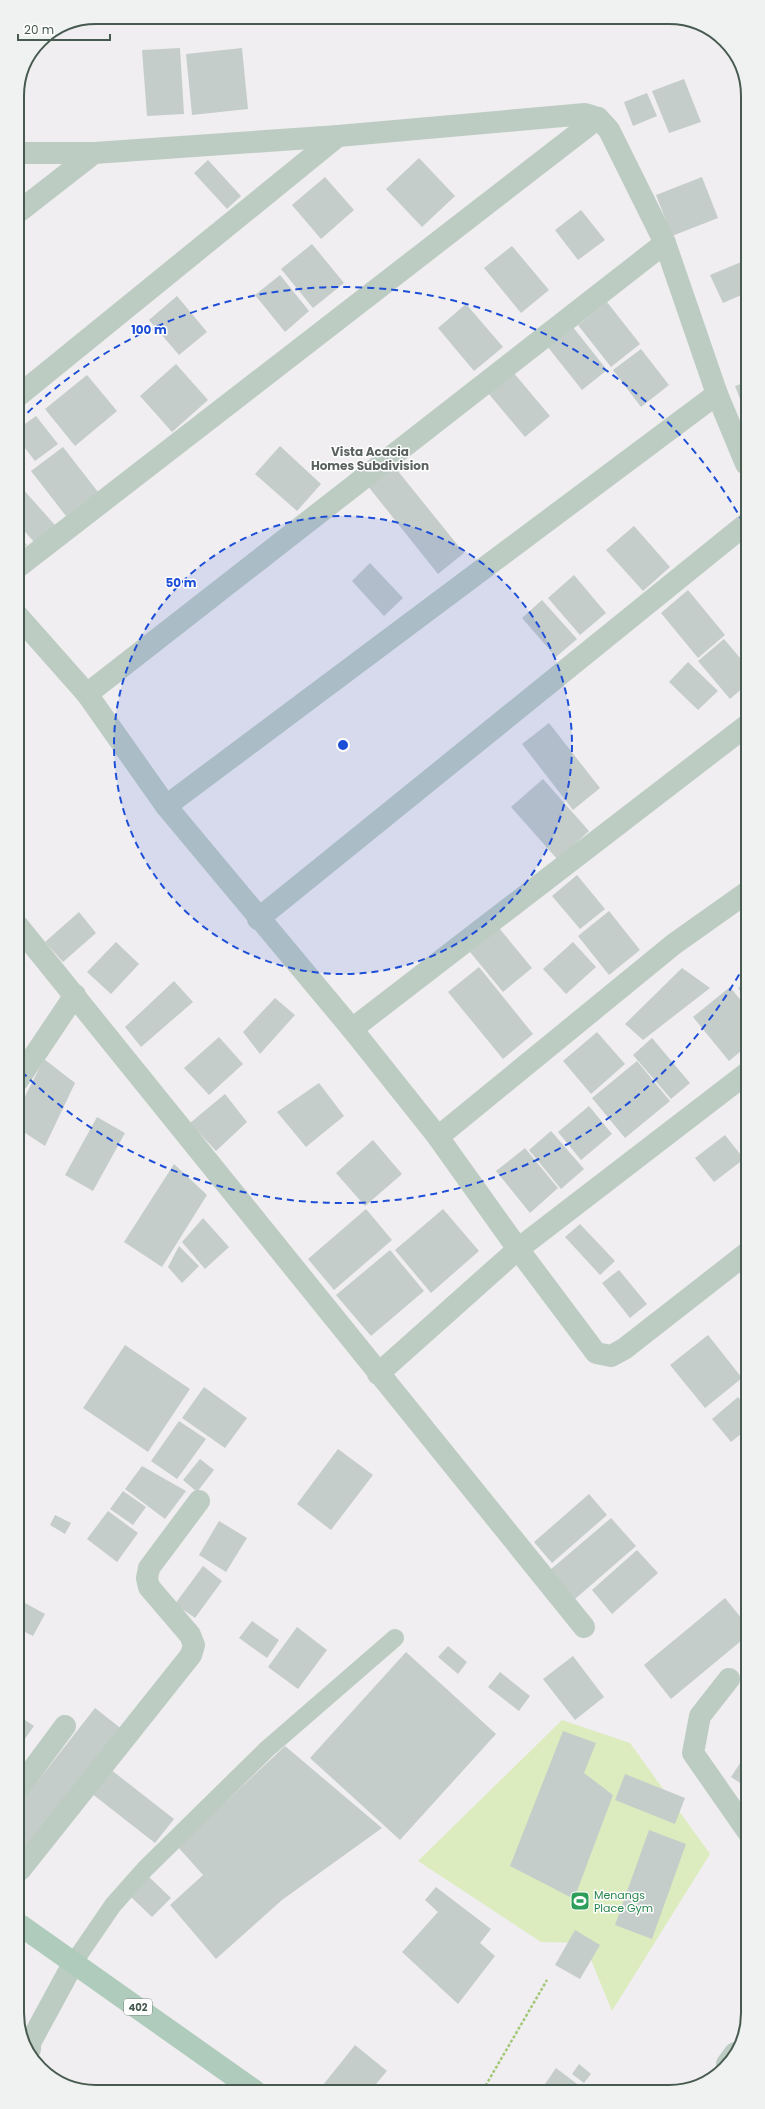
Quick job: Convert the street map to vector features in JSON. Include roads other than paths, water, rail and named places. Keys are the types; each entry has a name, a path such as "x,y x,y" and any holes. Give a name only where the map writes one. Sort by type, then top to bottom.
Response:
{"main road":[{"name":"402","path":"24,1928 247,2085"}],"street":[{"path":"24,153 94,153 338,136 586,114 598,118 609,130 665,243 718,394 741,452"},
{"path":"24,562 598,118"},
{"path":"24,391 338,136"},
{"path":"24,208 94,153"},
{"path":"87,694 665,243"},
{"path":"166,806 718,394"},
{"path":"258,919 741,528"},
{"path":"24,623 87,694 166,806 258,919 352,1029 438,1137 518,1249 596,1353 611,1356 624,1349 741,1258"},
{"path":"352,1029 741,730"},
{"path":"438,1137 674,944 741,897"},
{"path":"24,933 378,1374 584,1627"},
{"path":"24,1071 75,995"},
{"path":"378,1374 518,1249 741,1078"},
{"path":"24,1865 191,1654 194,1645 190,1635 148,1587 147,1578 150,1568 199,1501"},
{"path":"728,1679 700,1716 693,1752 741,1822"},
{"path":"24,1781 65,1726"},
{"path":"30,2043 74,1962"}],"lane":[{"path":"74,1962 113,1905 145,1869 267,1749 395,1638"}],"place":[{"name":"Menangs Place Gym","path":"580,1901"}],"district":[{"name":"Vista Acacia Homes Subdivision","path":"370,459"}]}
